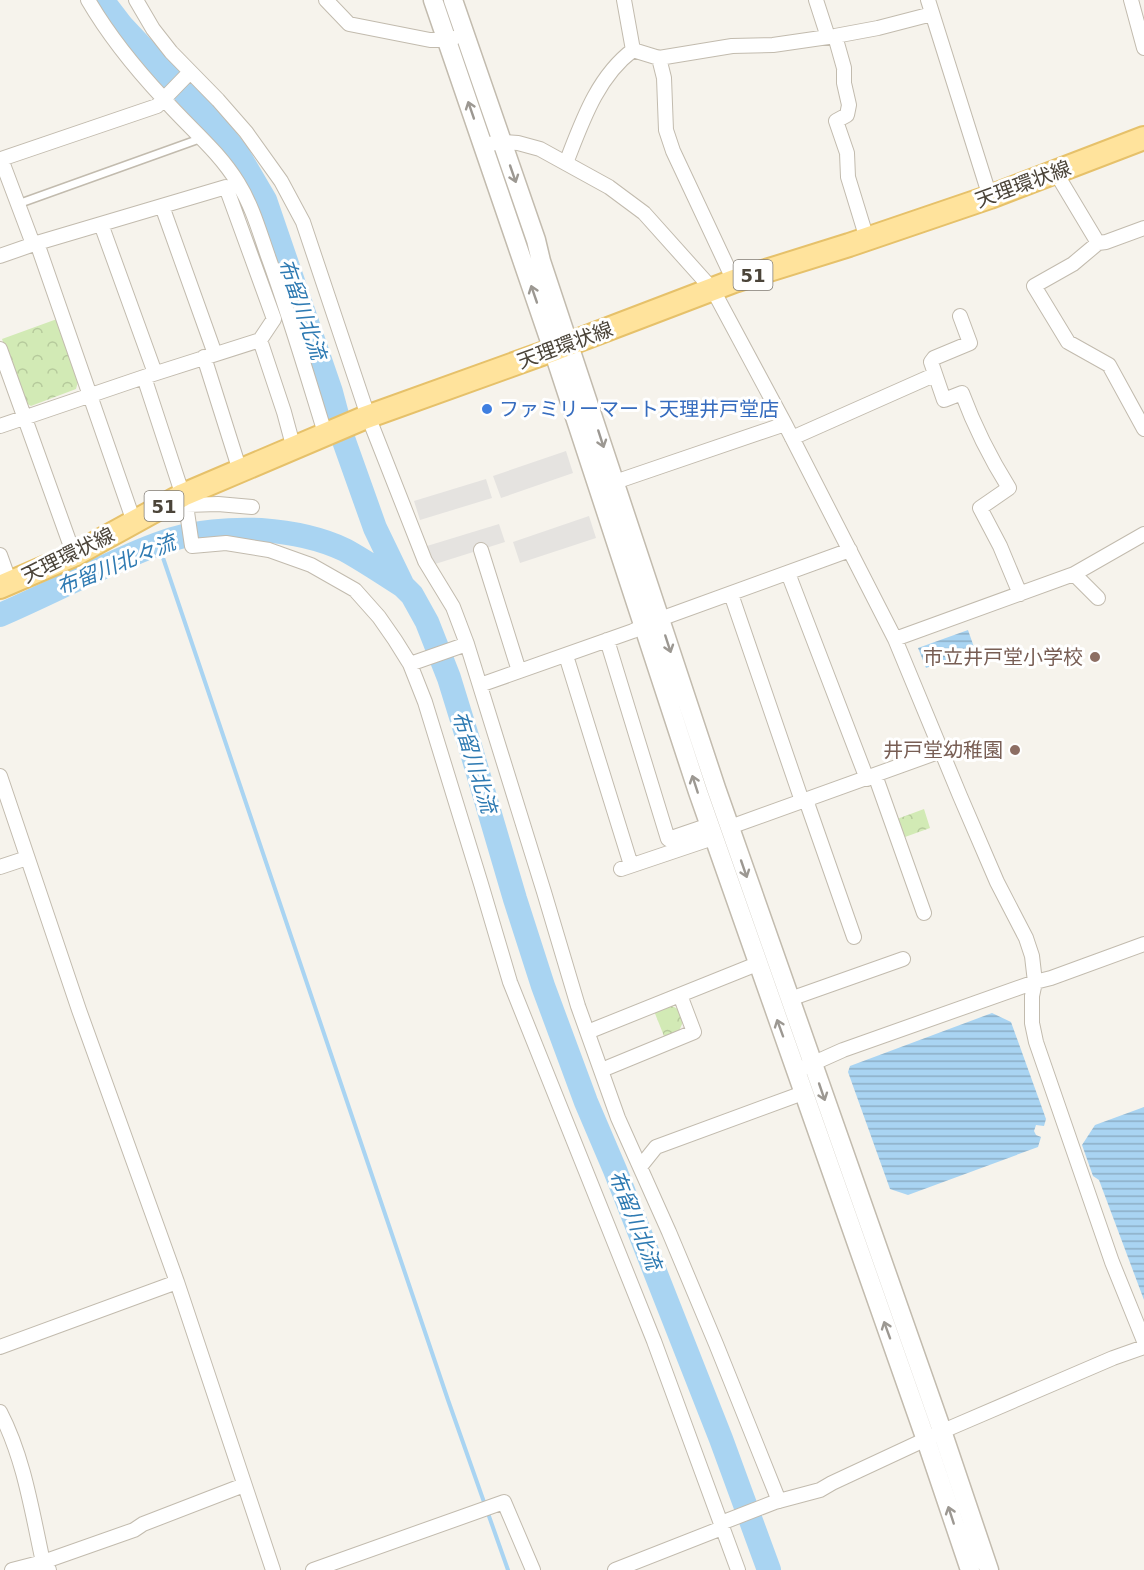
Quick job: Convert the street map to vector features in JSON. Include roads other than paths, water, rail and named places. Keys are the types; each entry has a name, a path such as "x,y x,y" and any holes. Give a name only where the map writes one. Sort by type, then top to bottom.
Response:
{"main road":[{"name":"天理環状線","path":"5,585 74,555 135,522 186,504 240,471 366,417 561,347 734,281 990,197 1144,138"}],"street":[{"path":"88,0 126,56 213,149 238,184 251,208 328,432"},
{"path":"136,0 153,29 188,73 218,100 246,132 281,181 303,222 366,417 425,561 453,607 480,685 578,1006 618,1118 716,1344 777,1502"},
{"path":"326,0 349,24 430,40 456,37"},
{"path":"433,0 456,37 502,142 644,627 711,832 803,1093 934,1436 989,1570"},
{"path":"453,0 456,37 483,145 615,482 730,827 813,1064 934,1436 970,1570"},
{"path":"624,0 633,50"},
{"path":"816,0 844,68 844,83 849,105 847,115 836,121 847,153 848,177 867,239"},
{"path":"1131,0 1144,48"},
{"path":"633,50 659,58 732,46 772,45 831,37 878,28 930,7 990,197"},
{"path":"566,163 582,121 597,91 611,71 633,50"},
{"path":"659,58 664,78 666,130 669,140 734,281"},
{"path":"135,522 35,244 18,204 6,188 1,159 157,106 188,73"},
{"path":"483,145 518,142 540,149 609,187 644,213 713,290 785,424 895,639 997,882 1026,938 1032,956 1035,982 1032,996 1032,1023 1036,1042 1112,1262 1144,1341"},
{"path":"1056,173 1098,243"},
{"path":"0,256 226,187 274,319 260,340 0,426"},
{"path":"162,206 210,356 240,471"},
{"path":"100,224 150,375 186,504 192,546 226,543 269,550 311,565 355,590 379,617 412,663 510,982 654,1341 738,1570"},
{"path":"1144,228 1098,243 1073,264 1034,286 1068,342 1109,365 1144,429"},
{"path":"960,316 970,343 934,358 931,362 945,400 962,393 987,454 1009,488 980,507 1000,546 1020,594"},
{"path":"260,340 294,449"},
{"path":"0,349 74,555"},
{"path":"792,438 934,375"},
{"path":"615,482 785,424"},
{"path":"186,504 252,507"},
{"path":"895,639 1074,574 1144,534"},
{"path":"481,550 519,671"},
{"path":"480,685 850,550"},
{"path":"0,555 5,585"},
{"path":"788,573 924,913"},
{"path":"1074,574 1098,598"},
{"path":"731,594 854,937"},
{"path":"607,640 668,839 711,832"},
{"path":"412,663 465,645"},
{"path":"568,662 626,867 711,832"},
{"path":"730,827 941,751"},
{"path":"0,776 79,1010 177,1282 273,1570"},
{"path":"0,867 27,858"},
{"path":"795,1071 843,1050 1144,944"},
{"path":"790,999 903,959"},
{"path":"595,1029 757,964"},
{"path":"609,1067 694,1032 680,995"},
{"path":"640,1167 656,1147 803,1093"},
{"path":"0,1347 177,1282"},
{"path":"615,1570 777,1502 820,1490 934,1436 1113,1358 1144,1347"},
{"path":"0,1412 10,1431 46,1566"},
{"path":"12,1570 46,1566 134,1530 143,1524 244,1485"},
{"path":"313,1570 504,1502 533,1570"}],"lane":[{"path":"18,204 202,138"}],"water":[{"path":"968,630 975,650 926,668 918,648"},
{"path":"992,1013 1011,1022 1046,1119 1044,1126 1036,1125 1034,1131 1041,1137 1038,1147 908,1195 890,1189 848,1072 850,1066"},
{"path":"1144,1107 1144,1300 1099,1180 1093,1176 1082,1145 1095,1125"}],"waterway":[{"name":"布留川北流","path":"102,0 122,26 217,127 238,154 265,200 375,528 403,586 412,595 427,622 449,678 543,986 586,1102 721,1439 769,1570"},
{"name":"布留川北々流","path":"0,615 108,565 169,540 222,530 272,531 325,542 345,550 403,586"},
{"path":"158,543 448,1400 508,1570"}],"place":[{"name":"ファミリーマート天理井戸堂店","path":"487,409"},
{"name":"市立井戸堂小学校","path":"1095,657"},
{"name":"井戸堂幼稚園","path":"1015,750"}]}
